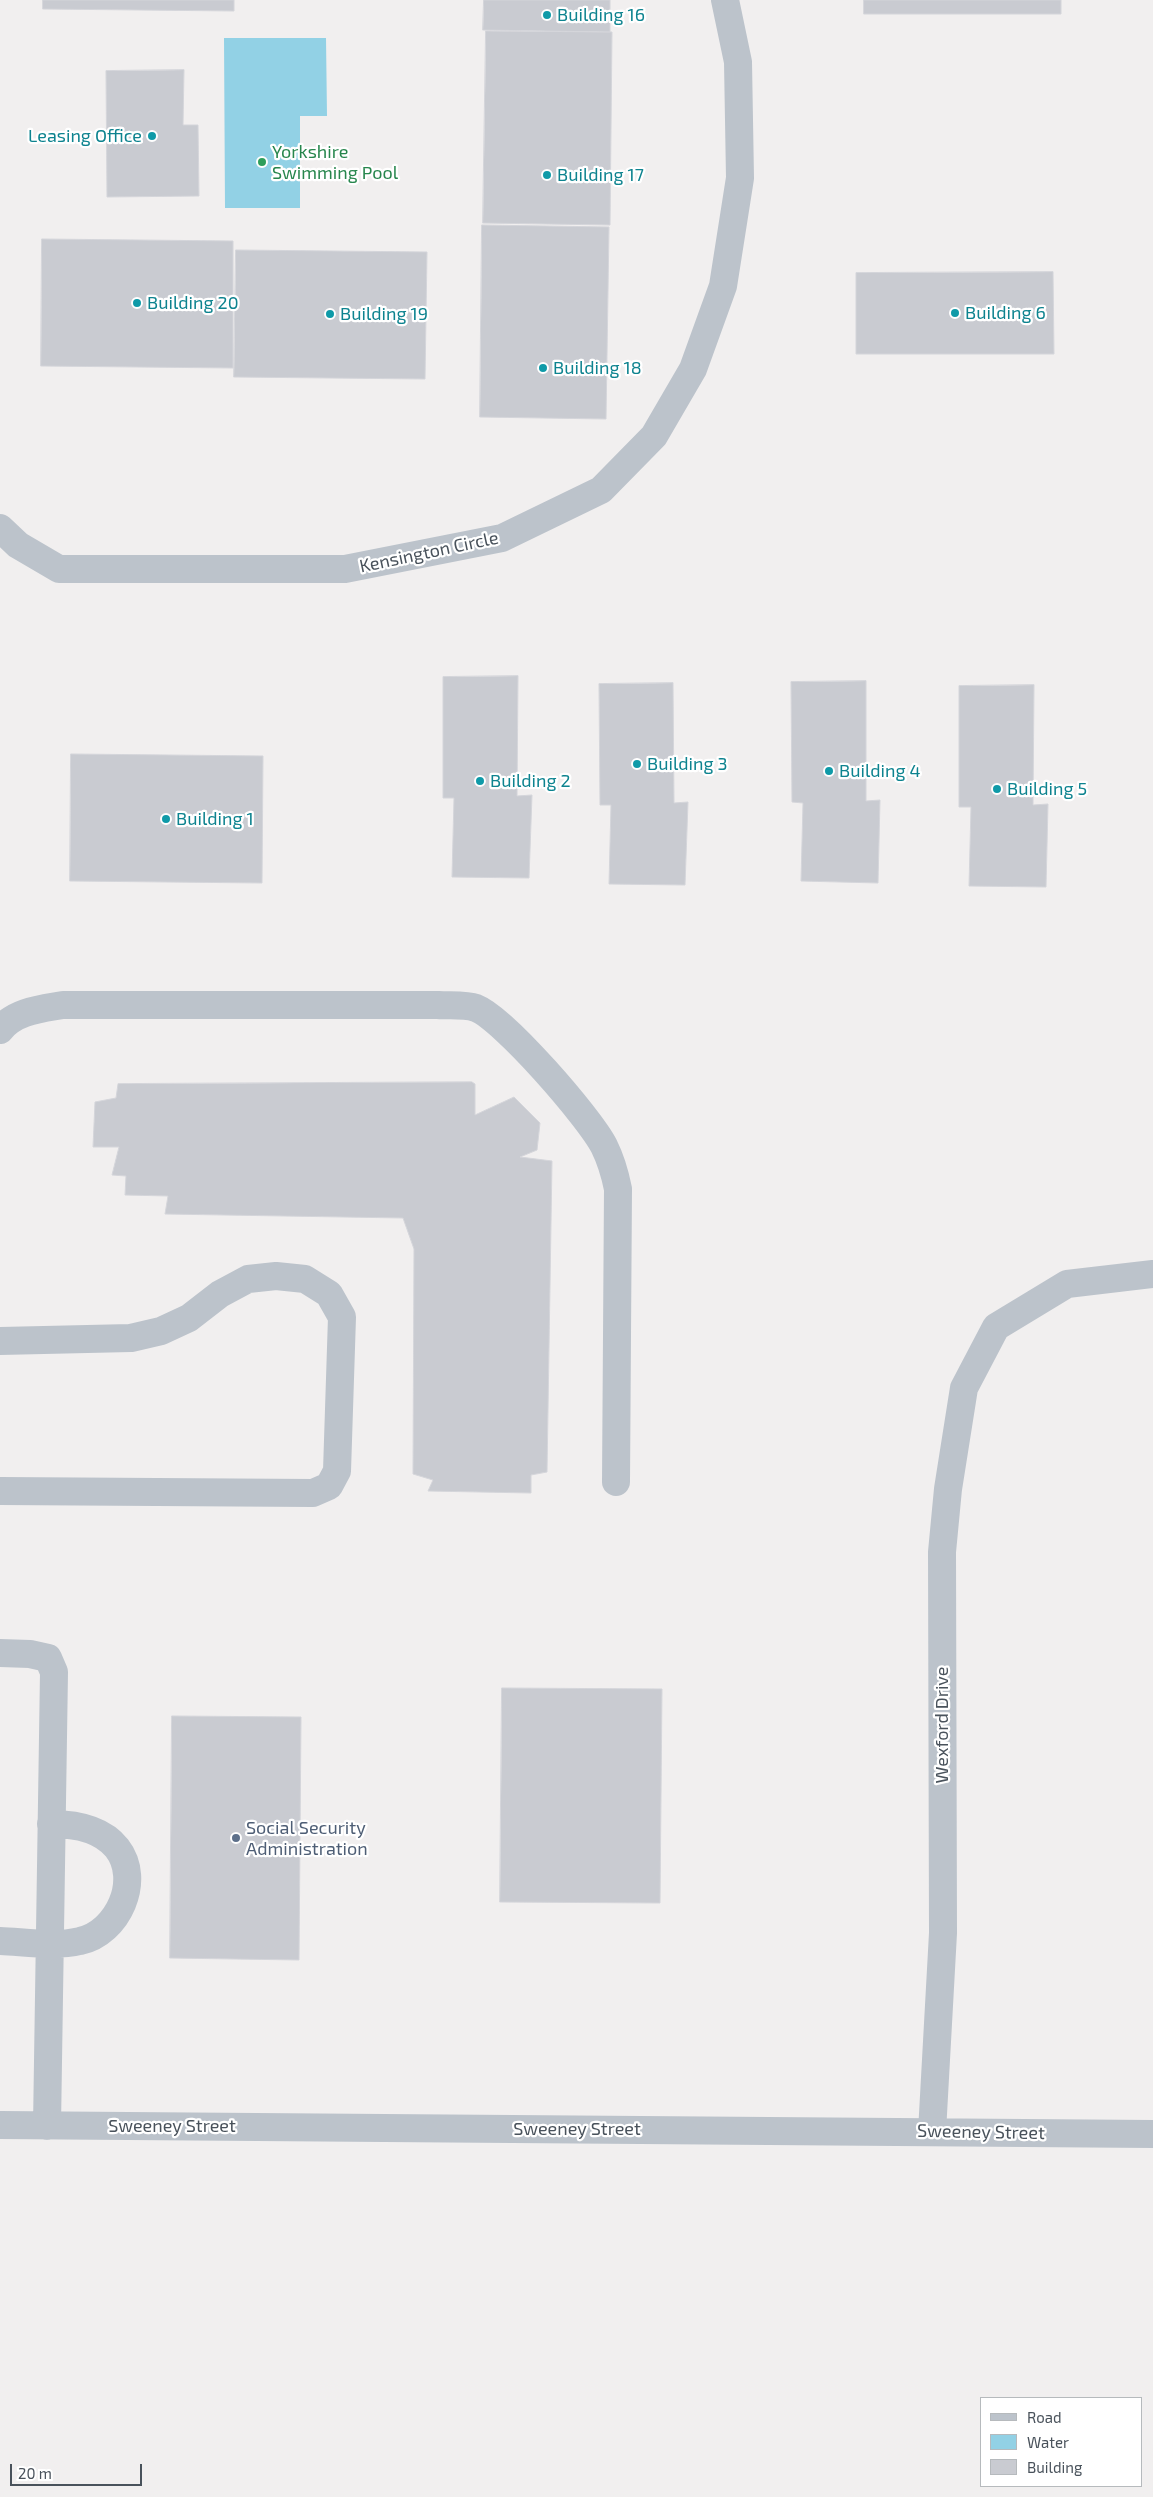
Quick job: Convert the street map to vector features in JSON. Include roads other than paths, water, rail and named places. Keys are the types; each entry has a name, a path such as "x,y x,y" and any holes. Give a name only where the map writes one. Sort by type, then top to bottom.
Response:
{"street":[{"name":"Kensington Circle","path":"0,528 18,545 59,569 345,570 502,538 601,490 654,436 693,369 723,286 740,178 738,62 725,0"},
{"path":"0,1030 7,1021 30,1010 63,1004 438,1005 474,1007 494,1018 563,1090 603,1144 613,1165 618,1189 616,1482"},
{"name":"Wexford Drive","path":"932,2132 938,2059 943,1933 942,1552 953,1454 964,1388 996,1327 1068,1284 1153,1274"},
{"path":"0,1340 131,1338 161,1331 189,1318 220,1294 248,1279 276,1276 305,1279 329,1294 342,1317 337,1471 329,1486 313,1493 0,1491"},
{"path":"0,1653 30,1654 48,1658 54,1672 47,2126"},
{"path":"0,1940 49,1943 81,1941 109,1927 122,1905 126,1868 117,1848 98,1833 77,1825 51,1824"},
{"name":"Sweeney Street","path":"0,2125 1153,2134"}],"water":[{"name":"Yorkshire Swimming Pool","path":"224,38 326,38 327,116 300,116 300,208 225,208"}],"place":[{"name":"Building 16","path":"547,15"},
{"name":"Leasing Office","path":"152,136"},
{"name":"Yorkshire Swimming Pool","path":"262,162"},
{"name":"Building 17","path":"547,175"},
{"name":"Building 20","path":"137,303"},
{"name":"Building 6","path":"955,313"},
{"name":"Building 19","path":"330,314"},
{"name":"Building 18","path":"543,368"},
{"name":"Building 3","path":"637,764"},
{"name":"Building 4","path":"829,771"},
{"name":"Building 2","path":"480,781"},
{"name":"Building 5","path":"997,789"},
{"name":"Building 1","path":"166,819"},
{"name":"Social Security Administration","path":"236,1838"}]}
